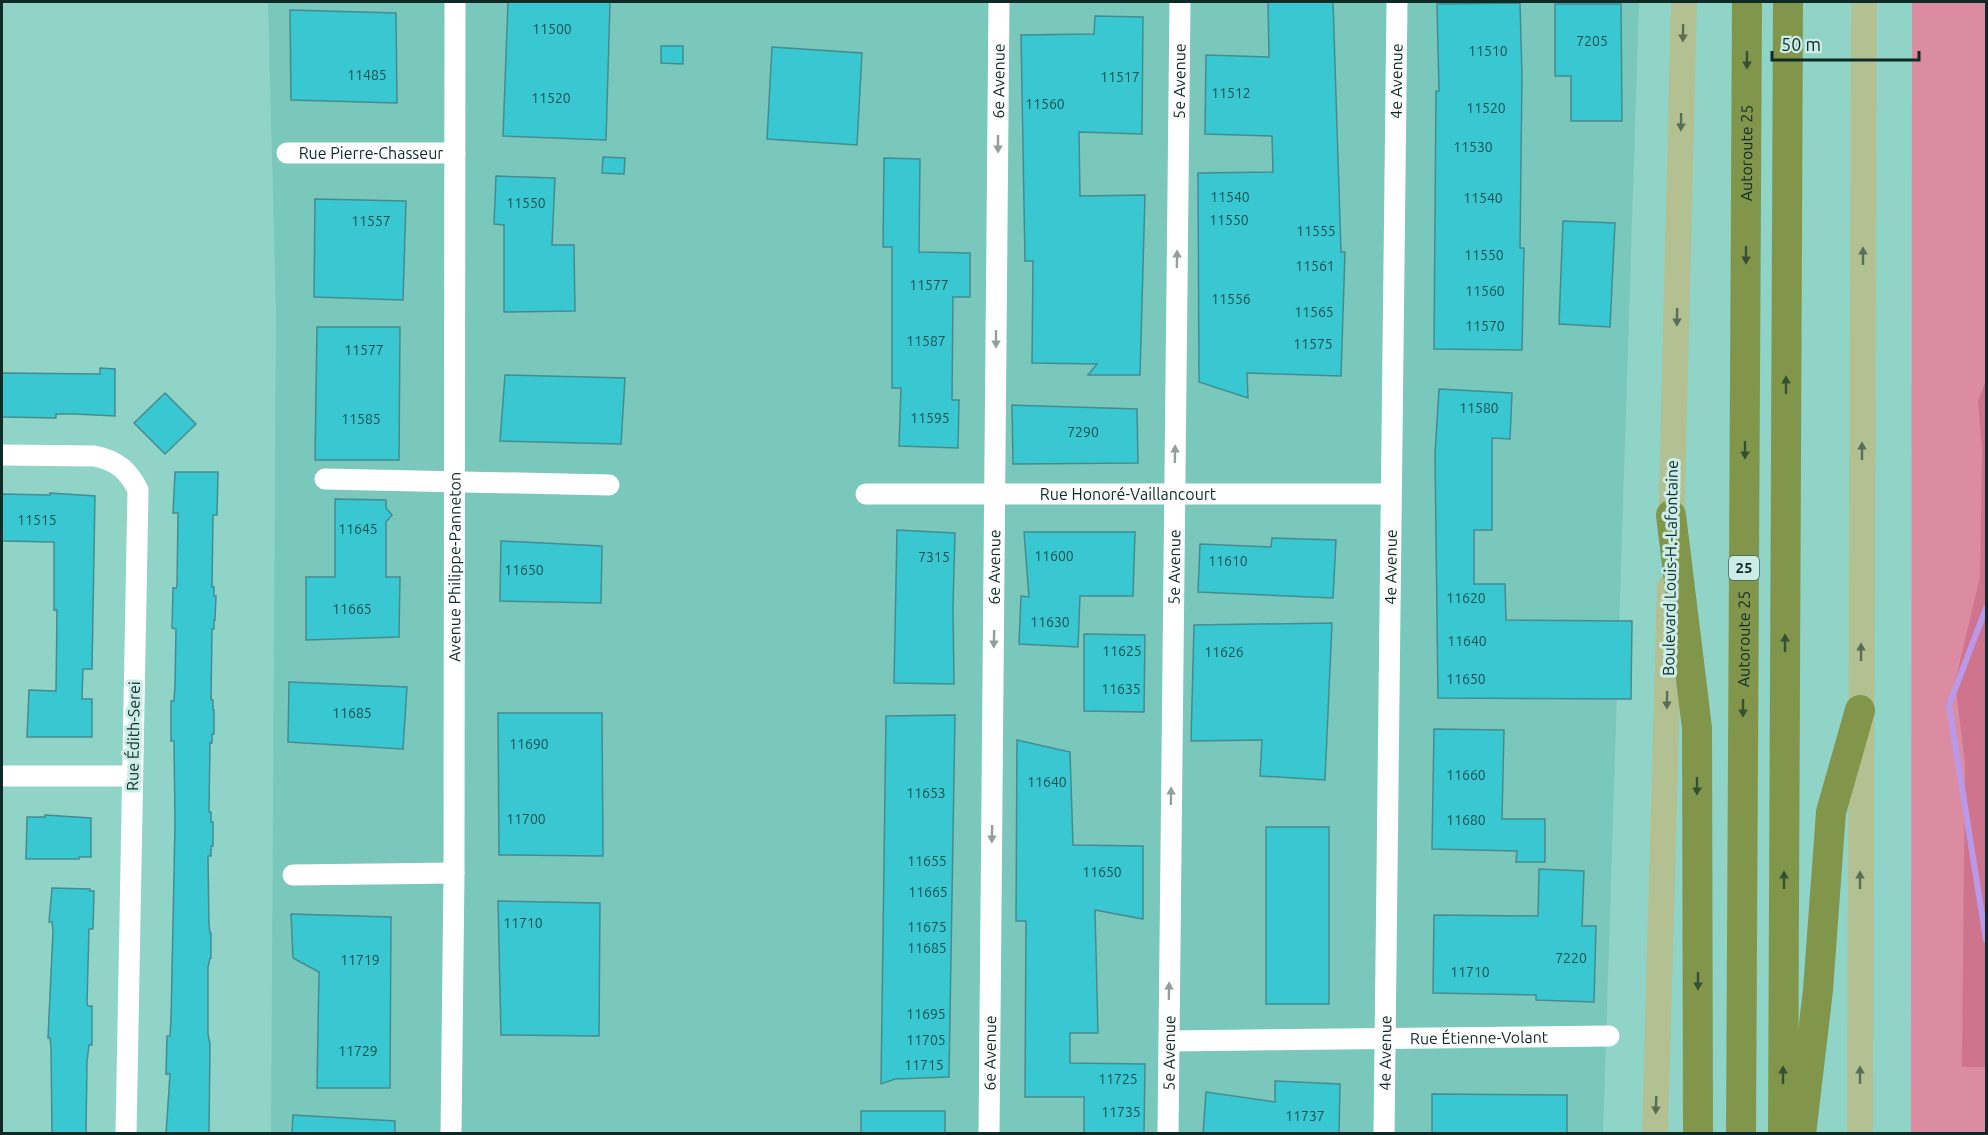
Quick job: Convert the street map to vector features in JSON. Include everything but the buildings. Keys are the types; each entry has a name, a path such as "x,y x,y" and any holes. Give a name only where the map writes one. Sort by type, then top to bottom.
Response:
{"highway":[{"name":"Autoroute 25","path":"1741,1134 1747,2"},
{"path":"1783,1134 1788,2"},
{"path":"1671,515 1697,728 1698,1134"},
{"path":"1801,1134 1818,990 1832,812 1860,710"}],"main road":[{"name":"Boulevard Louis-H.-Lafontaine","path":"1655,1134 1684,2"},
{"path":"1860,1134 1864,2"}],"street":[{"name":"Avenue Philippe-Panneton","path":"451,1134 454,873 455,2"},
{"name":"6e Avenue","path":"989,1134 999,2"},
{"name":"5e Avenue","path":"1168,1134 1180,2"},
{"name":"4e Avenue","path":"1384,1134 1397,2"},
{"name":"Rue Pierre-Chasseur","path":"287,153 455,153"},
{"name":"Rue Édith-Serei","path":"2,455 94,456 109,459 132,477 138,490 126,1134"},
{"path":"325,479 609,485"},
{"name":"Rue Honoré-Vaillancourt","path":"866,494 1391,494"},
{"path":"2,777 132,776"},
{"path":"293,875 454,873"},
{"name":"Rue Étienne-Volant","path":"1169,1041 1609,1036"}],"shaded area":[{"path":"268,2 1639,2 1603,1133 271,1133 276,311"},
{"path":"1912,2 1986,2 1986,1133 1911,1133"},
{"path":"1986,380 1986,1067 1962,1067 1965,763 1955,682 1980,577 1982,450 1978,401"}],"waterway":[{"path":"1986,608 1949,705 1986,940"}]}
